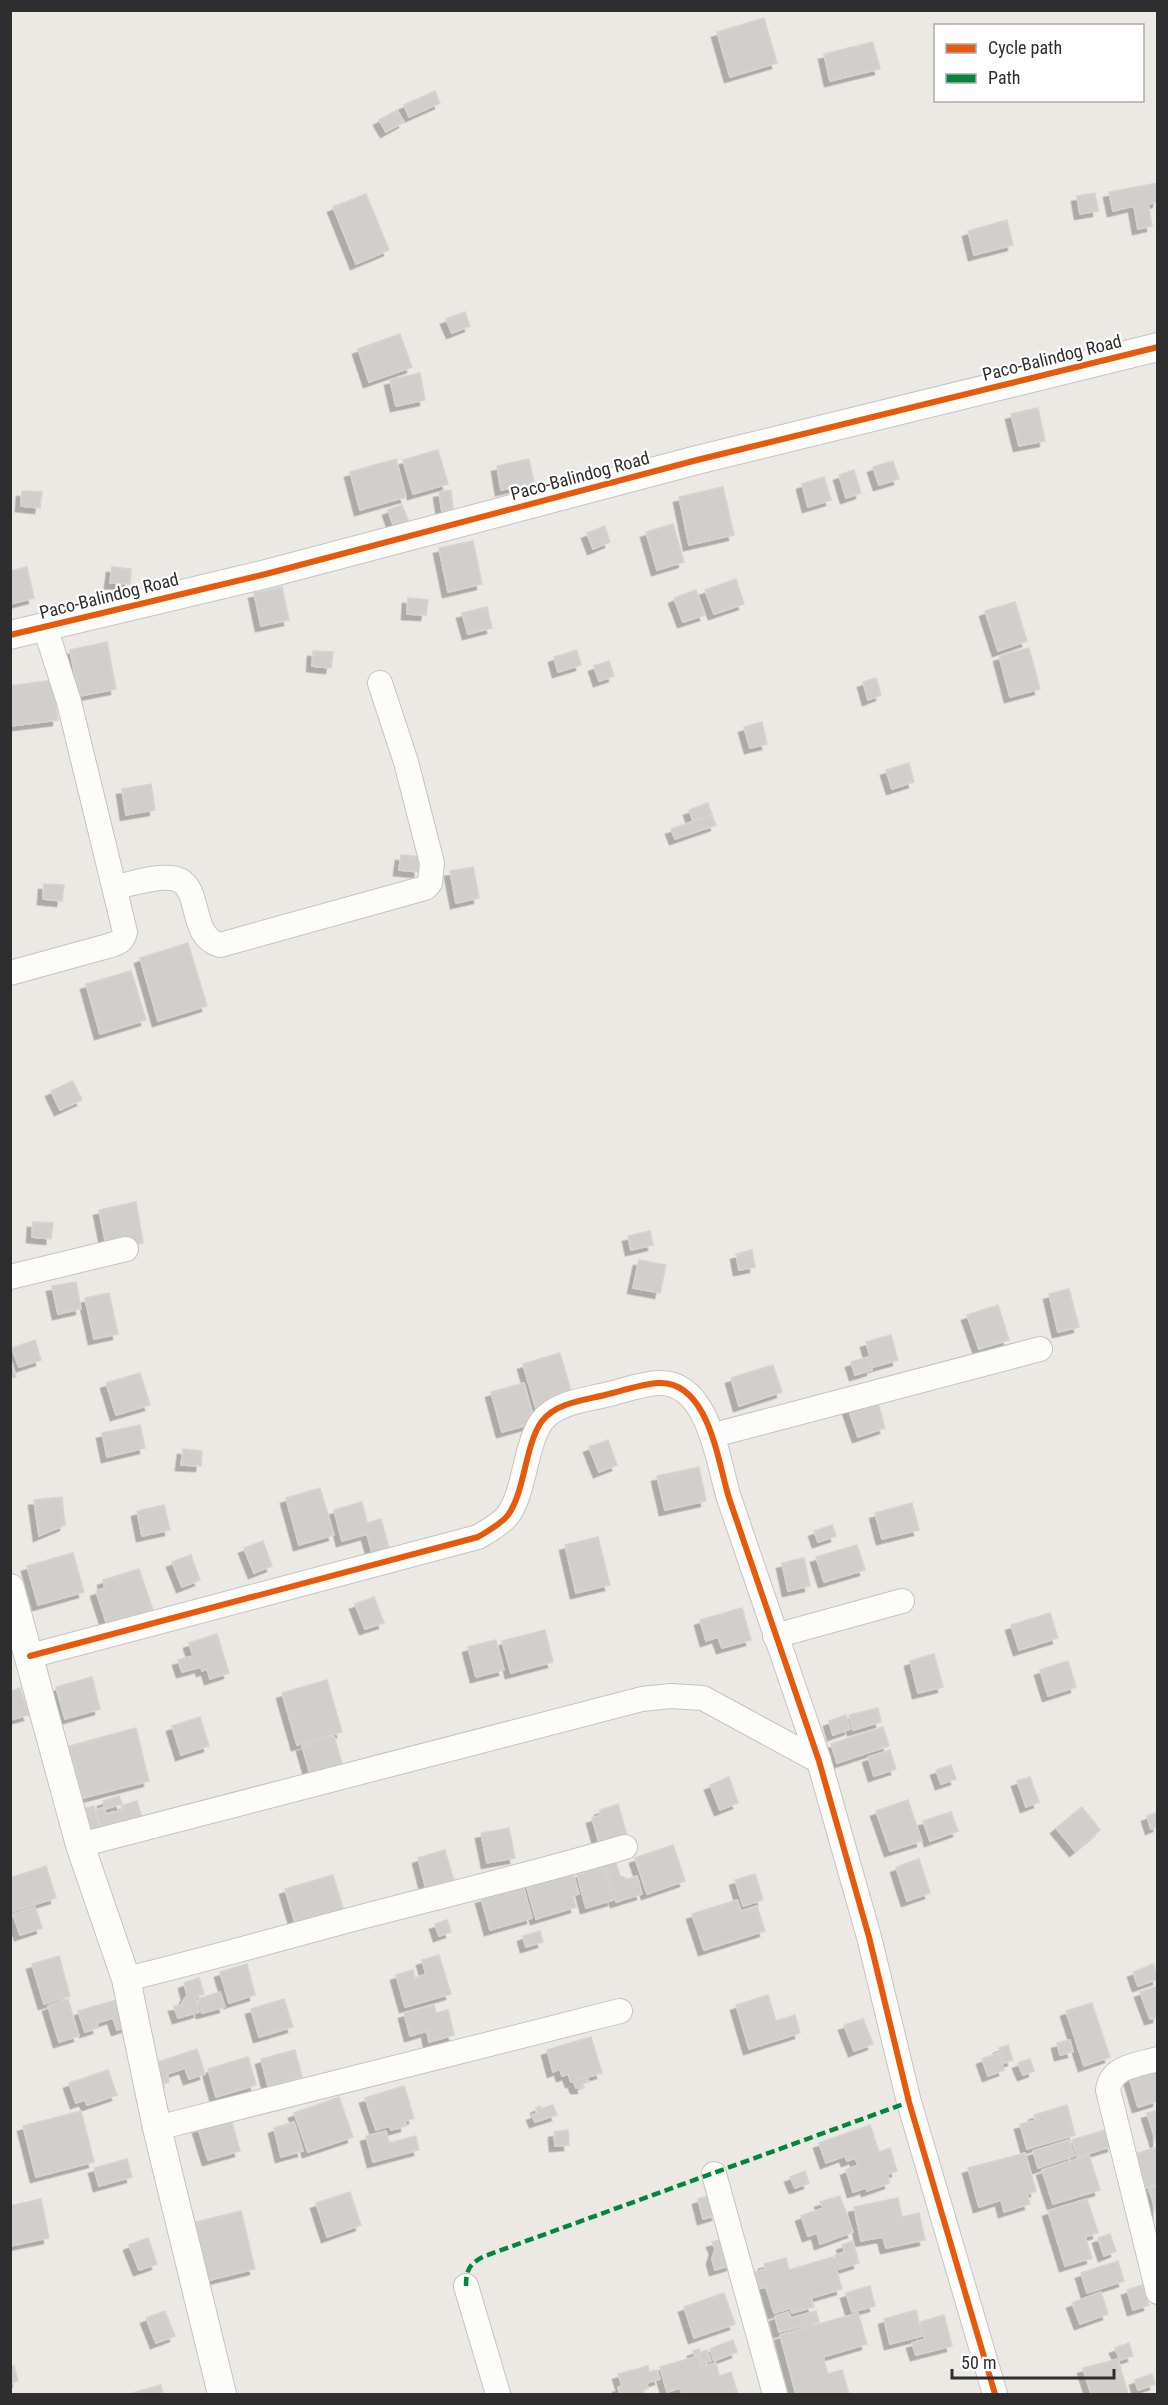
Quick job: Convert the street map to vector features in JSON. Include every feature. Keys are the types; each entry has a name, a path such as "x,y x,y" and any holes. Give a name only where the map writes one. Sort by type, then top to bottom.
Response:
{"street":[{"name":"Paco-Balindog Road","path":"10,635 266,574 697,460 1158,347"},
{"path":"10,973 119,943 125,932 69,702 45,627"},
{"path":"115,887 168,877 179,879 186,884 190,892 202,932 211,943 220,945 425,888 430,883 432,863 406,762 380,683"},
{"path":"10,1277 126,1249"},
{"path":"714,1435 1040,1349"},
{"path":"30,1656 478,1536 492,1528 508,1514 533,1441 542,1421 554,1410 572,1403 657,1383 675,1386 695,1400 714,1435 718,1462 729,1498 819,1761 869,1937 909,2102 995,2394"},
{"path":"10,1588 80,1845 126,1978 157,2128 222,2394"},
{"path":"775,1636 902,1601"},
{"path":"80,1845 642,1699 671,1696 703,1698 819,1761"},
{"path":"126,1978 223,1956 360,1917 520,1878 625,1847"},
{"path":"157,2128 620,2011"},
{"path":"1158,2059 1120,2070 1109,2081 1108,2090 1158,2292"},
{"path":"714,2174 775,2394"},
{"path":"466,2286 498,2394"}],"building":[{"path":"764,18 777,63 730,77 717,32"},
{"path":"873,42 880,69 830,81 824,54"},
{"path":"435,91 440,103 409,117 404,105"},
{"path":"397,110 404,122 386,132 379,120"},
{"path":"1158,183 1158,202 1148,204 1152,226 1138,229 1134,206 1113,211 1109,192"},
{"path":"1095,193 1098,211 1080,214 1077,196"},
{"path":"366,194 389,250 356,264 333,207"},
{"path":"1007,220 1013,245 974,255 968,231"},
{"path":"465,312 470,326 452,333 446,319"},
{"path":"400,334 412,367 369,382 358,349"},
{"path":"420,373 425,400 396,406 390,380"},
{"path":"1038,408 1045,441 1019,446 1011,414"},
{"path":"438,450 448,484 413,494 403,460"},
{"path":"396,459 406,497 360,510 350,472"},
{"path":"529,459 534,483 501,490 497,466"},
{"path":"893,461 899,479 879,485 873,467"},
{"path":"854,470 861,493 846,498 839,475"},
{"path":"824,477 831,500 808,507 802,484"},
{"path":"723,487 734,535 689,545 679,497"},
{"path":"451,490 453,511 442,512 439,492"},
{"path":"22,491 42,492 40,508 21,506"},
{"path":"402,505 409,522 394,527 388,510"},
{"path":"673,524 684,562 657,570 646,532"},
{"path":"605,526 610,542 593,549 587,533"},
{"path":"473,541 482,584 448,592 439,548"},
{"path":"27,567 34,598 10,604 10,571"},
{"path":"112,567 131,569 130,584 110,583"},
{"path":"736,579 744,604 714,614 705,590"},
{"path":"282,587 289,620 261,626 254,593"},
{"path":"696,590 705,615 683,622 674,598"},
{"path":"408,598 428,600 426,615 407,614"},
{"path":"1015,602 1027,641 998,651 985,611"},
{"path":"487,607 492,628 468,634 462,613"},
{"path":"107,642 116,689 79,696 70,650"},
{"path":"1029,648 1040,689 1010,697 999,656"},
{"path":"577,650 581,665 558,672 554,657"},
{"path":"313,651 333,652 331,668 312,666"},
{"path":"609,661 614,676 599,681 594,666"},
{"path":"876,678 881,695 868,700 863,682"},
{"path":"53,680 58,720 11,726 10,686"},
{"path":"762,722 767,744 750,748 744,727"},
{"path":"909,763 914,782 892,789 886,770"},
{"path":"151,784 155,810 126,815 122,789"},
{"path":"708,803 712,815 693,821 689,810"},
{"path":"712,815 716,825 675,839 671,829"},
{"path":"401,855 420,857 419,872 399,870"},
{"path":"473,867 479,898 456,903 450,871"},
{"path":"44,884 64,885 62,901 43,899"},
{"path":"188,943 207,1006 158,1021 140,958"},
{"path":"131,971 146,1020 100,1034 86,984"},
{"path":"73,1081 82,1100 60,1110 51,1091"},
{"path":"136,1202 143,1243 107,1250 99,1210"},
{"path":"33,1222 53,1223 51,1239 32,1237"},
{"path":"650,1231 653,1245 631,1250 628,1236"},
{"path":"752,1250 755,1267 739,1270 736,1254"},
{"path":"639,1260 666,1265 660,1293 633,1288"},
{"path":"76,1282 81,1309 58,1314 52,1286"},
{"path":"1069,1289 1079,1327 1058,1332 1049,1294"},
{"path":"109,1293 118,1334 94,1339 85,1298"},
{"path":"998,1305 1009,1340 979,1349 967,1315"},
{"path":"891,1335 898,1360 873,1367 866,1342"},
{"path":"35,1340 41,1360 19,1367 12,1348"},
{"path":"560,1353 574,1401 537,1412 523,1364"},
{"path":"868,1357 872,1370 855,1375 851,1362"},
{"path":"10,1363 12,1363 16,1377 10,1378"},
{"path":"773,1365 782,1392 739,1406 731,1378"},
{"path":"140,1373 150,1405 116,1415 106,1383"},
{"path":"524,1383 535,1423 502,1432 491,1392"},
{"path":"877,1399 885,1428 858,1437 848,1408"},
{"path":"140,1425 145,1448 107,1457 102,1433"},
{"path":"608,1440 617,1465 599,1472 589,1447"},
{"path":"183,1449 202,1451 201,1466 181,1465"},
{"path":"699,1467 706,1501 665,1510 657,1476"},
{"path":"320,1488 334,1535 299,1545 286,1498"},
{"path":"62,1497 65,1525 39,1536 34,1500"},
{"path":"362,1502 367,1523 381,1519 391,1555 374,1560 367,1534 342,1541 334,1510"},
{"path":"912,1503 919,1530 882,1539 875,1513"},
{"path":"164,1505 170,1530 142,1536 137,1511"},
{"path":"832,1525 836,1536 818,1542 814,1531"},
{"path":"598,1537 610,1585 576,1593 565,1545"},
{"path":"263,1541 272,1566 254,1573 244,1548"},
{"path":"857,1545 865,1570 824,1582 816,1557"},
{"path":"73,1553 84,1592 38,1605 27,1566"},
{"path":"191,1555 200,1580 182,1587 172,1562"},
{"path":"804,1558 810,1586 788,1591 782,1563"},
{"path":"139,1569 153,1610 137,1616 110,1634 96,1591 105,1588 103,1580"},
{"path":"374,1597 384,1623 365,1629 355,1604"},
{"path":"742,1608 751,1640 722,1648 718,1637 706,1641 700,1620"},
{"path":"1050,1613 1058,1638 1019,1650 1011,1625"},
{"path":"545,1630 553,1662 511,1673 502,1641"},
{"path":"217,1634 229,1673 210,1679 207,1669 202,1671 201,1667 182,1672 178,1660 193,1656 189,1643"},
{"path":"496,1640 504,1670 476,1677 468,1647"},
{"path":"934,1654 943,1687 918,1693 910,1661"},
{"path":"1068,1661 1076,1687 1048,1696 1040,1670"},
{"path":"92,1677 100,1709 65,1719 56,1687"},
{"path":"327,1680 342,1732 297,1745 282,1693"},
{"path":"20,1688 29,1715 10,1720 10,1692"},
{"path":"878,1708 881,1722 853,1730 849,1715"},
{"path":"846,1715 850,1729 833,1735 829,1721"},
{"path":"200,1717 209,1746 181,1755 172,1726"},
{"path":"883,1727 889,1746 837,1763 831,1744"},
{"path":"136,1728 149,1781 83,1798 69,1746"},
{"path":"334,1736 343,1767 311,1777 302,1746"},
{"path":"890,1750 896,1769 874,1776 868,1757"},
{"path":"951,1765 956,1779 941,1784 936,1770"},
{"path":"729,1777 738,1803 720,1810 710,1785"},
{"path":"1030,1777 1039,1802 1026,1807 1017,1781"},
{"path":"119,1796 122,1804 105,1809 103,1801"},
{"path":"908,1800 922,1841 890,1851 876,1811"},
{"path":"137,1801 144,1824 103,1836 96,1810 104,1807 106,1815 123,1810 121,1806"},
{"path":"618,1804 627,1835 599,1843 592,1818 601,1815 600,1810"},
{"path":"94,1806 100,1829 77,1835 72,1812"},
{"path":"1082,1807 1100,1830 1075,1851 1056,1828"},
{"path":"951,1812 958,1831 930,1841 923,1821"},
{"path":"1158,1812 1158,1826 1151,1829 1147,1816"},
{"path":"509,1828 515,1858 487,1863 481,1833"},
{"path":"673,1845 685,1881 647,1894 635,1858"},
{"path":"445,1850 454,1881 426,1889 418,1858"},
{"path":"614,1856 620,1876 628,1879 637,1876 642,1894 616,1902 603,1859"},
{"path":"919,1859 930,1893 907,1901 896,1867"},
{"path":"46,1866 56,1898 10,1912 10,1878"},
{"path":"603,1866 613,1900 586,1908 577,1874"},
{"path":"572,1870 579,1894 573,1896 576,1907 536,1919 526,1884"},
{"path":"755,1874 763,1900 743,1906 735,1880"},
{"path":"333,1875 345,1915 297,1929 285,1889"},
{"path":"523,1886 532,1918 490,1930 481,1898"},
{"path":"737,1900 741,1911 757,1906 765,1931 704,1950 692,1914"},
{"path":"35,1907 42,1928 20,1935 13,1914"},
{"path":"447,1920 451,1932 439,1936 435,1924"},
{"path":"540,1931 543,1942 526,1947 523,1936"},
{"path":"439,1955 451,1994 405,2007 396,1975 413,1970 415,1978 426,1974 422,1960"},
{"path":"59,1956 70,1996 44,2004 32,1964"},
{"path":"247,1964 255,1995 229,2003 220,1972"},
{"path":"1153,1964 1158,1979 1138,1986 1133,1972"},
{"path":"199,1978 204,1994 195,1997 199,2012 178,2018 174,2006 181,2005 187,1995 184,1983"},
{"path":"1158,1986 1158,2017 1150,2019 1140,1992"},
{"path":"220,1992 225,2007 202,2013 198,1999"},
{"path":"768,1995 776,2021 795,2015 800,2033 749,2049 736,2005"},
{"path":"124,1998 132,2025 117,2030 113,2018 97,2023 98,2028 85,2032 78,2011"},
{"path":"68,1999 79,2036 59,2042 48,2006"},
{"path":"284,1999 293,2027 259,2037 251,2009"},
{"path":"1092,2003 1110,2057 1084,2066 1066,2011"},
{"path":"434,2005 436,2013 448,2010 454,2035 429,2042 427,2031 410,2036 404,2013"},
{"path":"863,2019 873,2044 854,2051 844,2025"},
{"path":"591,2037 602,2073 571,2082 568,2074 562,2076 560,2069 553,2072 547,2050"},
{"path":"1070,2040 1073,2052 1060,2055 1057,2043"},
{"path":"1008,2045 1013,2060 1004,2063 999,2048"},
{"path":"197,2049 205,2074 189,2079 185,2068 167,2074 169,2082 156,2086 151,2069 159,2066 158,2062"},
{"path":"295,2050 302,2077 268,2086 261,2059"},
{"path":"999,2053 1004,2070 988,2076 982,2059"},
{"path":"248,2057 256,2085 216,2097 208,2069"},
{"path":"1030,2059 1034,2071 1023,2075 1018,2063"},
{"path":"1158,2069 1158,2101 1138,2107 1129,2077"},
{"path":"108,2070 117,2095 87,2105 85,2100 76,2103 69,2083"},
{"path":"587,2077 589,2082 582,2084 583,2088 576,2088 574,2083 577,2082 576,2080"},
{"path":"404,2086 414,2118 405,2121 406,2126 391,2130 390,2126 376,2130 365,2098"},
{"path":"339,2097 353,2137 308,2152 294,2113"},
{"path":"553,2105 557,2115 535,2122 532,2115 538,2113 536,2108 540,2106 541,2109"},
{"path":"1067,2105 1075,2135 1027,2149 1020,2124 1036,2120 1034,2115"},
{"path":"1158,2110 1158,2141 1156,2142 1147,2113"},
{"path":"81,2111 94,2162 36,2177 23,2126"},
{"path":"231,2119 240,2151 208,2160 198,2128"},
{"path":"294,2122 303,2151 281,2157 274,2128"},
{"path":"870,2125 879,2152 890,2148 897,2171 887,2174 890,2183 867,2191 866,2188 853,2192 846,2170 858,2165 855,2158 847,2161 845,2156 826,2163 819,2143"},
{"path":"1108,2129 1113,2146 1077,2157 1072,2140"},
{"path":"568,2130 569,2145 555,2146 554,2132"},
{"path":"386,2131 389,2143 416,2136 419,2150 373,2162 366,2136"},
{"path":"1069,2140 1074,2156 1038,2168 1033,2151"},
{"path":"1158,2147 1158,2184 1146,2188 1135,2154"},
{"path":"1025,2153 1036,2191 1027,2194 1030,2204 1004,2212 1001,2200 979,2207 968,2168"},
{"path":"1089,2155 1100,2190 1053,2204 1042,2170"},
{"path":"127,2159 132,2177 99,2186 94,2168"},
{"path":"805,2171 809,2183 795,2188 790,2177"},
{"path":"1158,2186 1158,2217 1149,2189"},
{"path":"350,2192 361,2225 327,2237 316,2203"},
{"path":"712,2195 717,2215 703,2219 698,2199"},
{"path":"840,2196 853,2232 820,2244 817,2233 808,2236 801,2216 823,2208 820,2202"},
{"path":"898,2198 902,2217 919,2213 925,2240 886,2248 883,2237 861,2241 854,2207"},
{"path":"41,2199 49,2238 10,2246 10,2206"},
{"path":"1087,2199 1098,2233 1085,2237 1092,2258 1065,2266 1048,2211"},
{"path":"241,2211 255,2269 206,2281 192,2223"},
{"path":"1110,2234 1116,2251 1104,2256 1098,2238"},
{"path":"148,2238 157,2264 139,2270 129,2245"},
{"path":"724,2239 732,2265 715,2270 712,2259 715,2249 712,2242"},
{"path":"853,2241 859,2263 839,2269 835,2255 845,2252 842,2245"},
{"path":"833,2257 842,2289 811,2298 814,2307 792,2313 791,2308 774,2313 766,2287 753,2290 749,2274 766,2269 764,2264 786,2258 789,2270"},
{"path":"1118,2261 1124,2281 1087,2293 1081,2273"},
{"path":"1142,2285 1149,2305 1133,2310 1127,2290"},
{"path":"870,2286 875,2306 852,2312 846,2293"},
{"path":"1101,2292 1108,2314 1080,2324 1072,2303"},
{"path":"724,2293 735,2324 694,2338 684,2307"},
{"path":"916,2310 922,2336 890,2344 884,2319"},
{"path":"165,2311 175,2336 156,2343 146,2318"},
{"path":"816,2311 819,2322 779,2332 775,2316 789,2312 791,2318"},
{"path":"858,2313 867,2344 823,2357 828,2374 842,2370 849,2394 796,2394 780,2335"},
{"path":"944,2315 952,2346 916,2355 912,2343 925,2339 920,2322"},
{"path":"733,2340 737,2352 714,2361 710,2349"},
{"path":"1129,2343 1133,2356 1120,2360 1115,2348"},
{"path":"699,2349 700,2352 707,2350 711,2361 702,2364 699,2355 695,2356 693,2351"},
{"path":"698,2356 701,2367 716,2363 719,2376 731,2372 738,2394 682,2394 680,2388 667,2392 660,2367"},
{"path":"1118,2359 1128,2394 1091,2394 1083,2368"},
{"path":"14,2366 18,2381 10,2383 10,2367"},
{"path":"648,2366 649,2372 657,2370 660,2379 647,2383 648,2389 643,2390 645,2394 620,2394 618,2387 622,2386 618,2374"},
{"path":"1152,2374 1155,2384 1138,2390 1135,2380"},
{"path":"161,2385 163,2394 129,2394"}],"marked path":[{"path":"466,2286 470,2267 485,2256 909,2102"}],"cycle path":[{"path":"10,635 266,574 697,460 1158,347"},
{"path":"30,1656 478,1537 508,1515 518,1494 536,1431 542,1421 555,1410 580,1401 658,1383 675,1386 689,1395 700,1409 715,1445 729,1498 819,1761 869,1937 909,2102 995,2394"}]}
